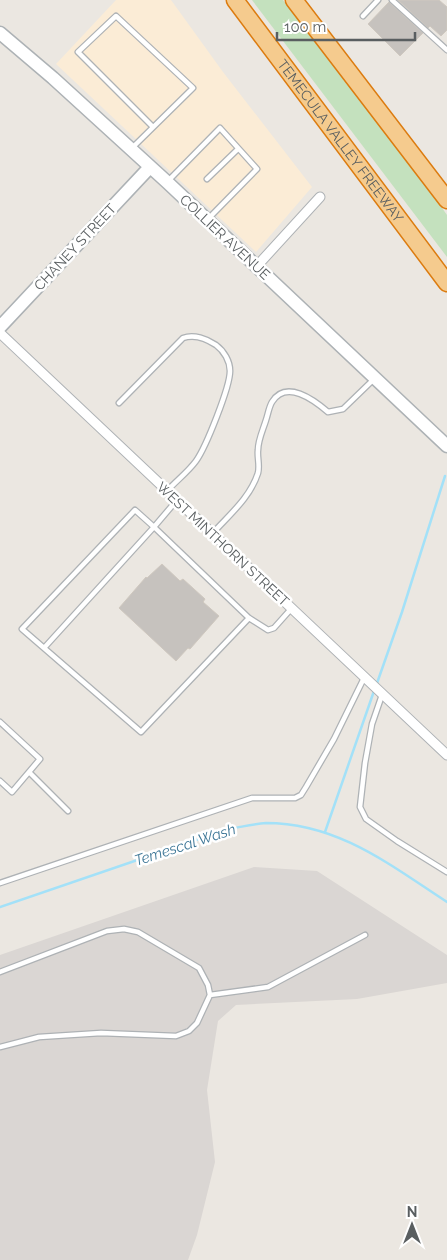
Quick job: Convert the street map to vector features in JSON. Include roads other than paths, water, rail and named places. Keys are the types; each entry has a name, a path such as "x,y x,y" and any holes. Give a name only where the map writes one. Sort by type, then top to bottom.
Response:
{"highway":[{"name":"TEMECULA VALLEY FREEWAY","path":"234,0 447,284"},
{"path":"294,0 447,200"}],"main road":[{"name":"COLLIER AVENUE","path":"0,32 167,182 447,446"},
{"name":"CHANEY STREET","path":"0,327 150,167"}],"street":[{"path":"256,267 320,197"},
{"name":"WEST MINTHORN STREET","path":"0,333 447,755"}],"lane":[{"path":"364,16 378,0"},
{"path":"392,0 447,50"},
{"path":"131,149 193,88 116,16 78,52 153,127"},
{"path":"167,182 220,128 257,169 207,220"},
{"path":"206,179 238,149"},
{"path":"119,403 183,338 193,337 212,342 220,348 227,359 230,370 229,381 214,423 196,460 167,491"},
{"path":"212,534 247,496 258,473 259,440 272,402 279,394 300,393 328,412 335,412 343,409 376,378"},
{"path":"44,648 177,500"},
{"path":"249,618 141,732 22,629 135,510 249,618 268,630 274,628 291,609"},
{"path":"0,883 252,798 295,798 301,795 334,738 361,675"},
{"path":"382,695 372,724 360,807 366,819 447,872"},
{"path":"0,722 40,759 12,792 0,781"},
{"path":"29,772 68,811"},
{"path":"0,972 107,931 124,929 138,932 199,968 208,985 210,995 197,1023 189,1031 176,1036 100,1033 38,1037 0,1047"},
{"path":"210,995 268,986 365,935"}],"waterway":[{"path":"376,686 402,612 445,476"},
{"path":"325,832 374,691"},
{"name":"Temescal Wash","path":"0,907 228,829 266,823 292,825 317,830 340,838 384,861 447,902"}]}
